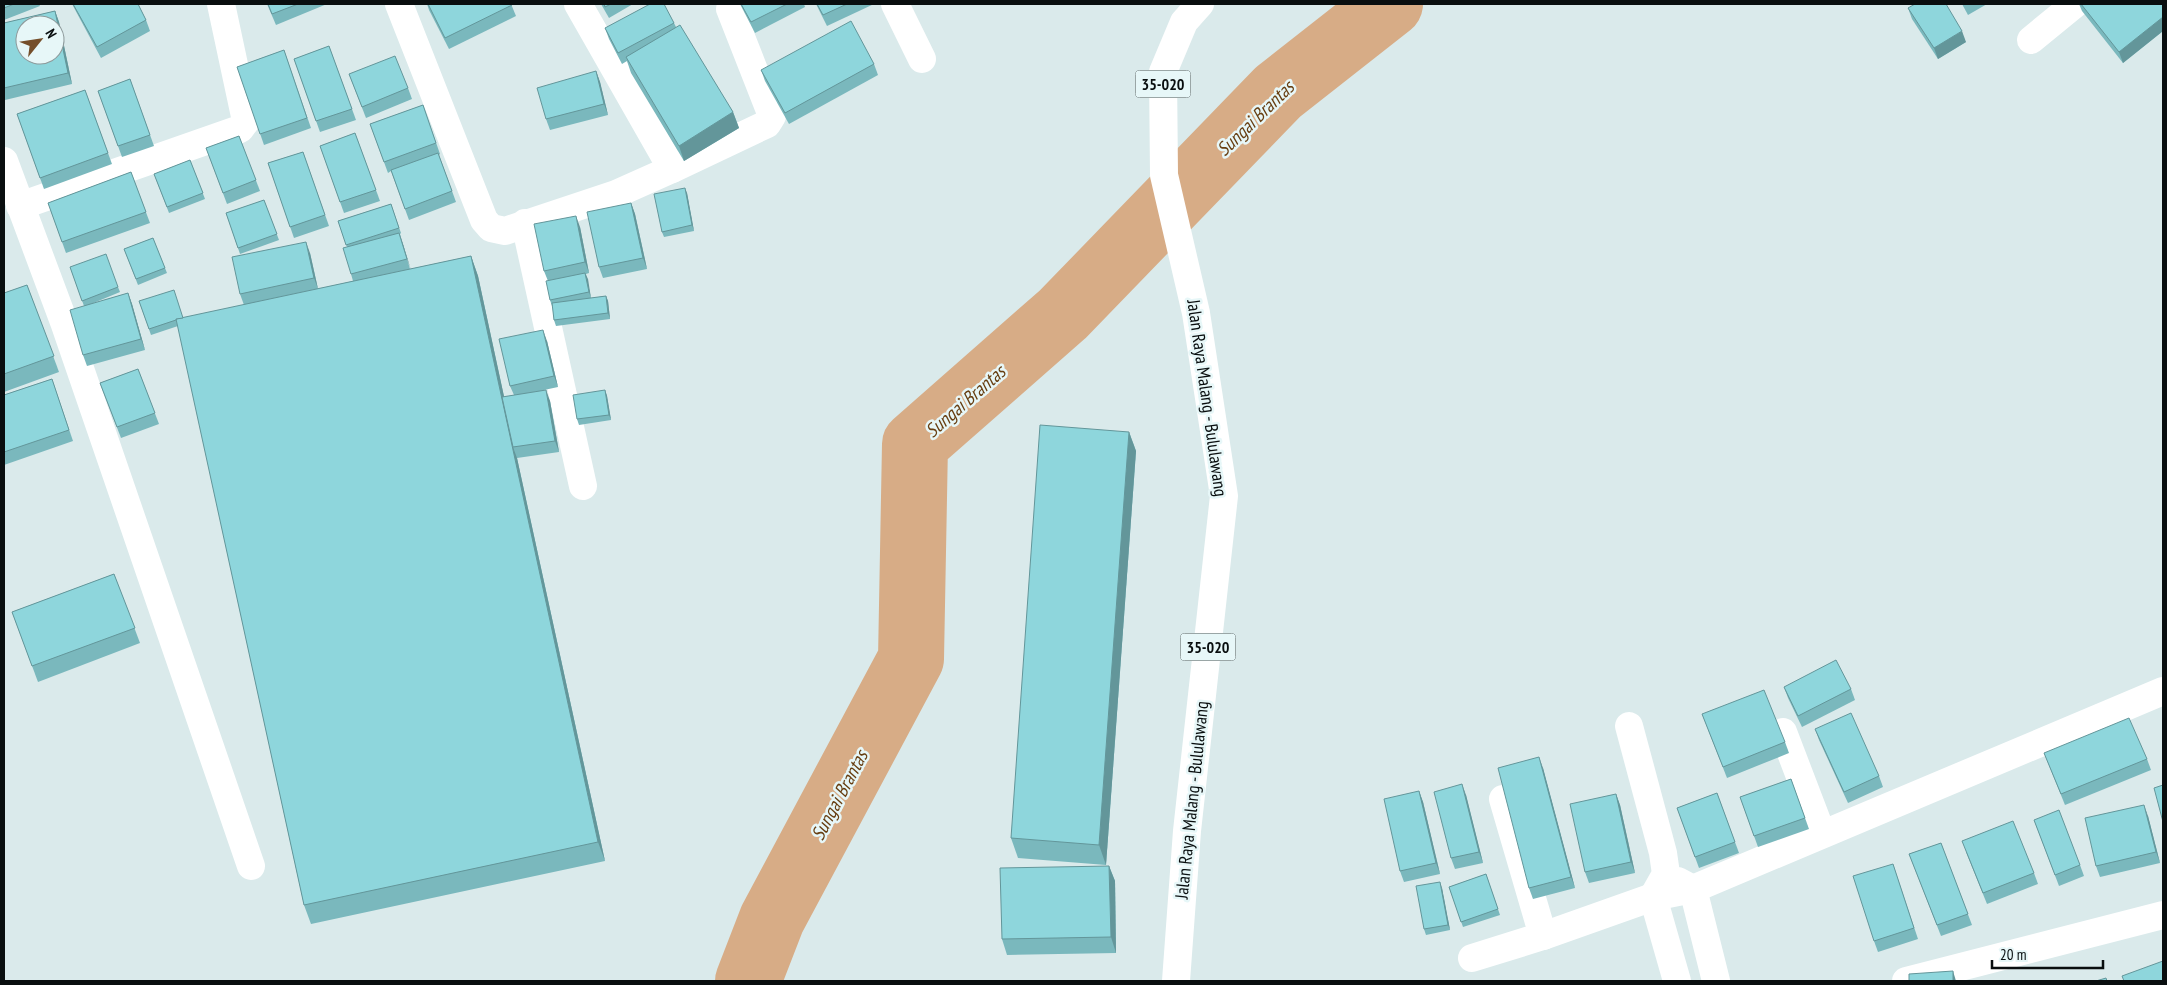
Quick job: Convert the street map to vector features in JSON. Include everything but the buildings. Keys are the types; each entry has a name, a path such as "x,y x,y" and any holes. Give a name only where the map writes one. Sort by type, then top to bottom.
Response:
{"street":[{"path":"20,206 240,129 244,125 246,121 221,4"},
{"path":"399,4 484,220 491,228 505,231 616,194 767,124 772,116 730,8"},
{"path":"578,4 672,169"},
{"path":"895,4 922,59"},
{"name":"Jalan Raya Malang - Bululawang","path":"1176,981 1188,831 1224,496 1196,313 1164,175 1163,72 1184,22 1200,4"},
{"path":"2031,40 2075,4"},
{"path":"4,161 74,350 251,866"},
{"path":"525,223 583,486"},
{"path":"1472,958 1543,936 1659,886 1693,890 2163,691"},
{"path":"1629,726 1663,853 1659,886 1677,981"},
{"path":"1783,732 1822,834"},
{"path":"1503,799 1543,936"},
{"path":"1693,890 1716,981"},
{"path":"1906,981 2163,915"}],"waterway":[{"name":"Sungai Brantas","path":"748,981 772,919 911,659 915,444 1063,314 1278,92 1390,4"}]}
